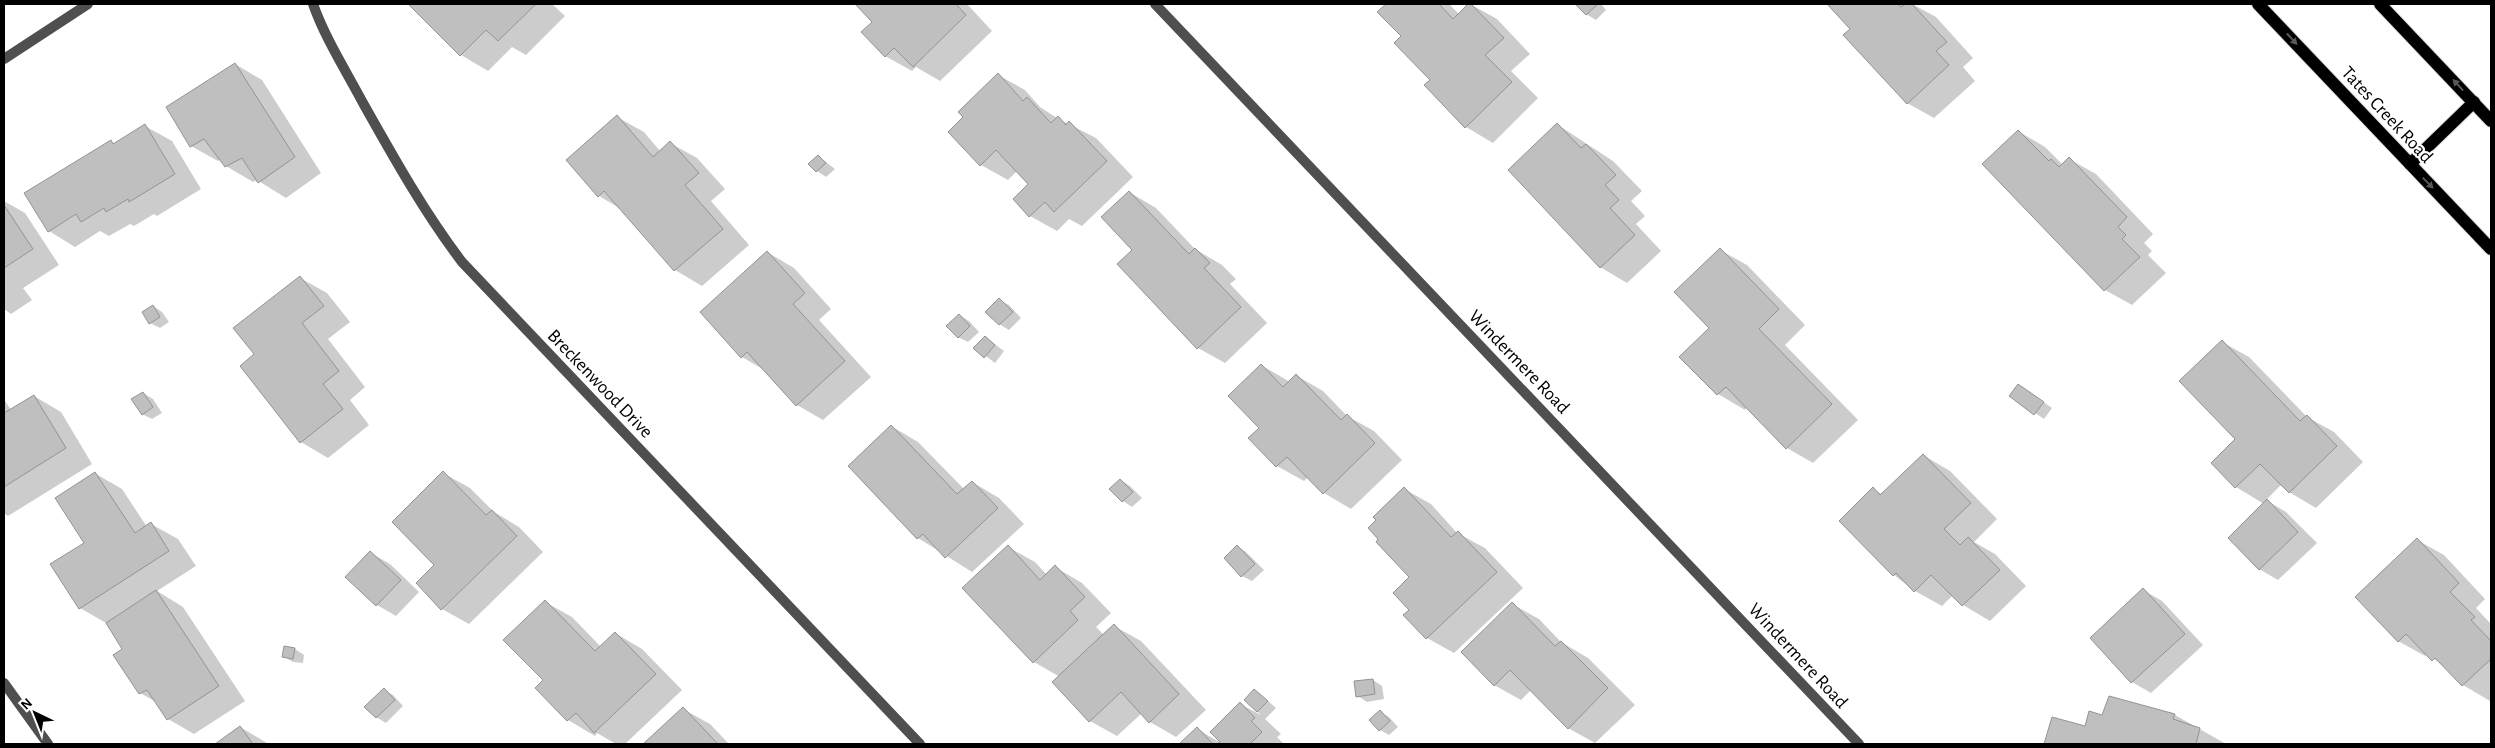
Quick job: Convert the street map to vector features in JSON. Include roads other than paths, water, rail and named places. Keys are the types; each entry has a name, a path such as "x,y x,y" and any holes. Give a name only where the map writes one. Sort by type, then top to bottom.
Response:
{"main road":[{"name":"Tates Creek Road","path":"2258,4 2491,250"},
{"path":"2380,4 2491,121"},
{"path":"2410,164 2474,102"}],"street":[{"path":"4,59 88,4"},
{"name":"Breckenwood Drive","path":"312,4 350,80 408,183 431,220 462,262 920,744"},
{"name":"Windermere Road","path":"1155,4 1692,566 1859,744"},
{"path":"4,683 48,744"}]}
